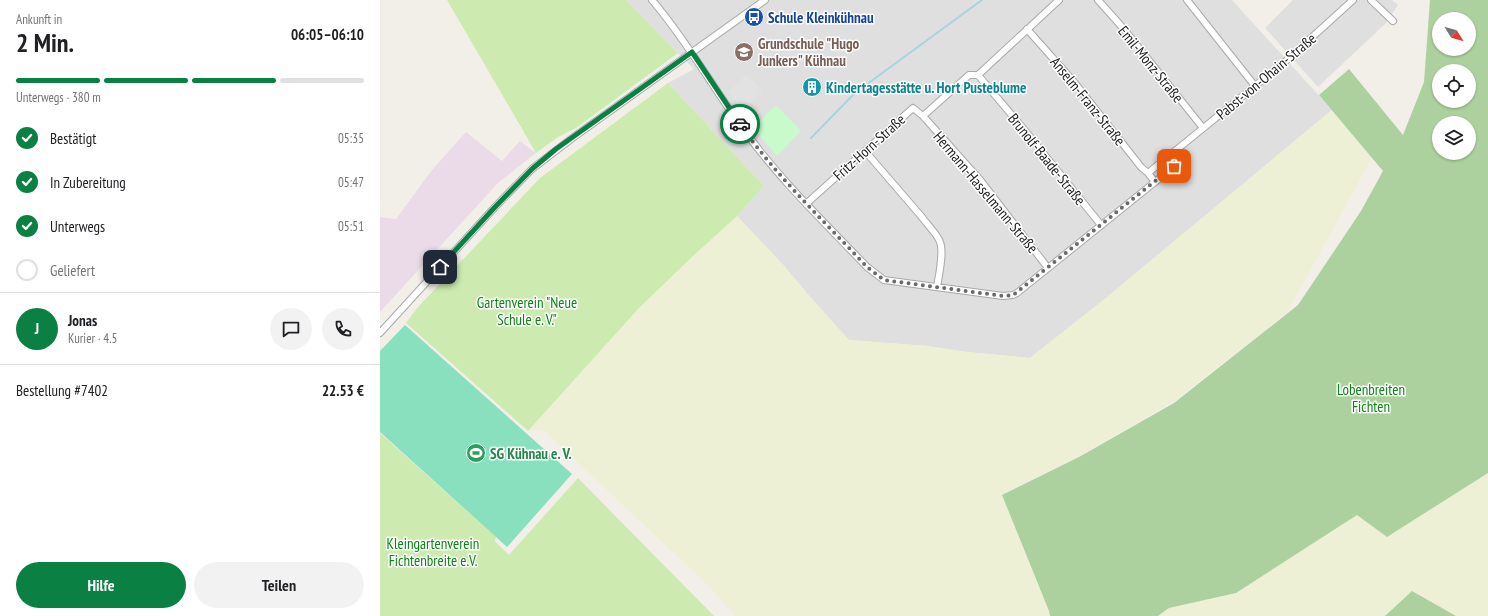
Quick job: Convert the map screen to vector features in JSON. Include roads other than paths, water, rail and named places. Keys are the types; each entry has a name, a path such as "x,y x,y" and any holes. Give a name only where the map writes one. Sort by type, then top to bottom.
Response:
{"street":[{"path":"652,0 692,52 746,133 769,162 876,276 884,280 1009,296 1017,292 1048,268 1184,159 1176,150"},
{"path":"380,333 495,207 532,169 556,149 764,0"},
{"name":"Fritz-Horn-Straße","path":"807,203 913,108 923,116 969,75 978,75 1059,0"},
{"name":"Emil-Monz-Straße","path":"1098,0 1123,28 1203,128"},
{"path":"1187,0 1255,86"},
{"name":"Pabst-von-Ohain-Straße","path":"1148,173 1295,54 1353,0"},
{"path":"1371,0 1392,21"},
{"name":"Anselm-Franz-Straße","path":"1027,29 1074,82 1141,167 1148,173"},
{"name":"Brunolf-Baade-Straße","path":"978,75 1022,127 1101,226"},
{"name":"Hermann-Hasselmann-Straße","path":"923,116 980,181 1048,268"},
{"path":"865,151 921,216 940,241 942,249 937,287"},
{"path":"1148,173 1155,182"}],"waterway":[{"path":"811,138 855,93 982,0"}],"place":[{"name":"Schule Kleinkühnau","path":"754,17"},
{"name":"Grundschule \"Hugo Junkers\" Kühnau","path":"744,52"},
{"name":"Kindertagesstätte u. Hort Pusteblume","path":"812,87"},
{"name":"SG Kühnau e. V.","path":"476,453"}],"park label":[{"name":"Gartenverein \"Neue Schule e. V.\"","path":"527,310"},
{"name":"Lobenbreiten Fichten","path":"1371,398"},
{"name":"Kleingartenverein Fichtenbreite e.V.","path":"433,552"}]}
